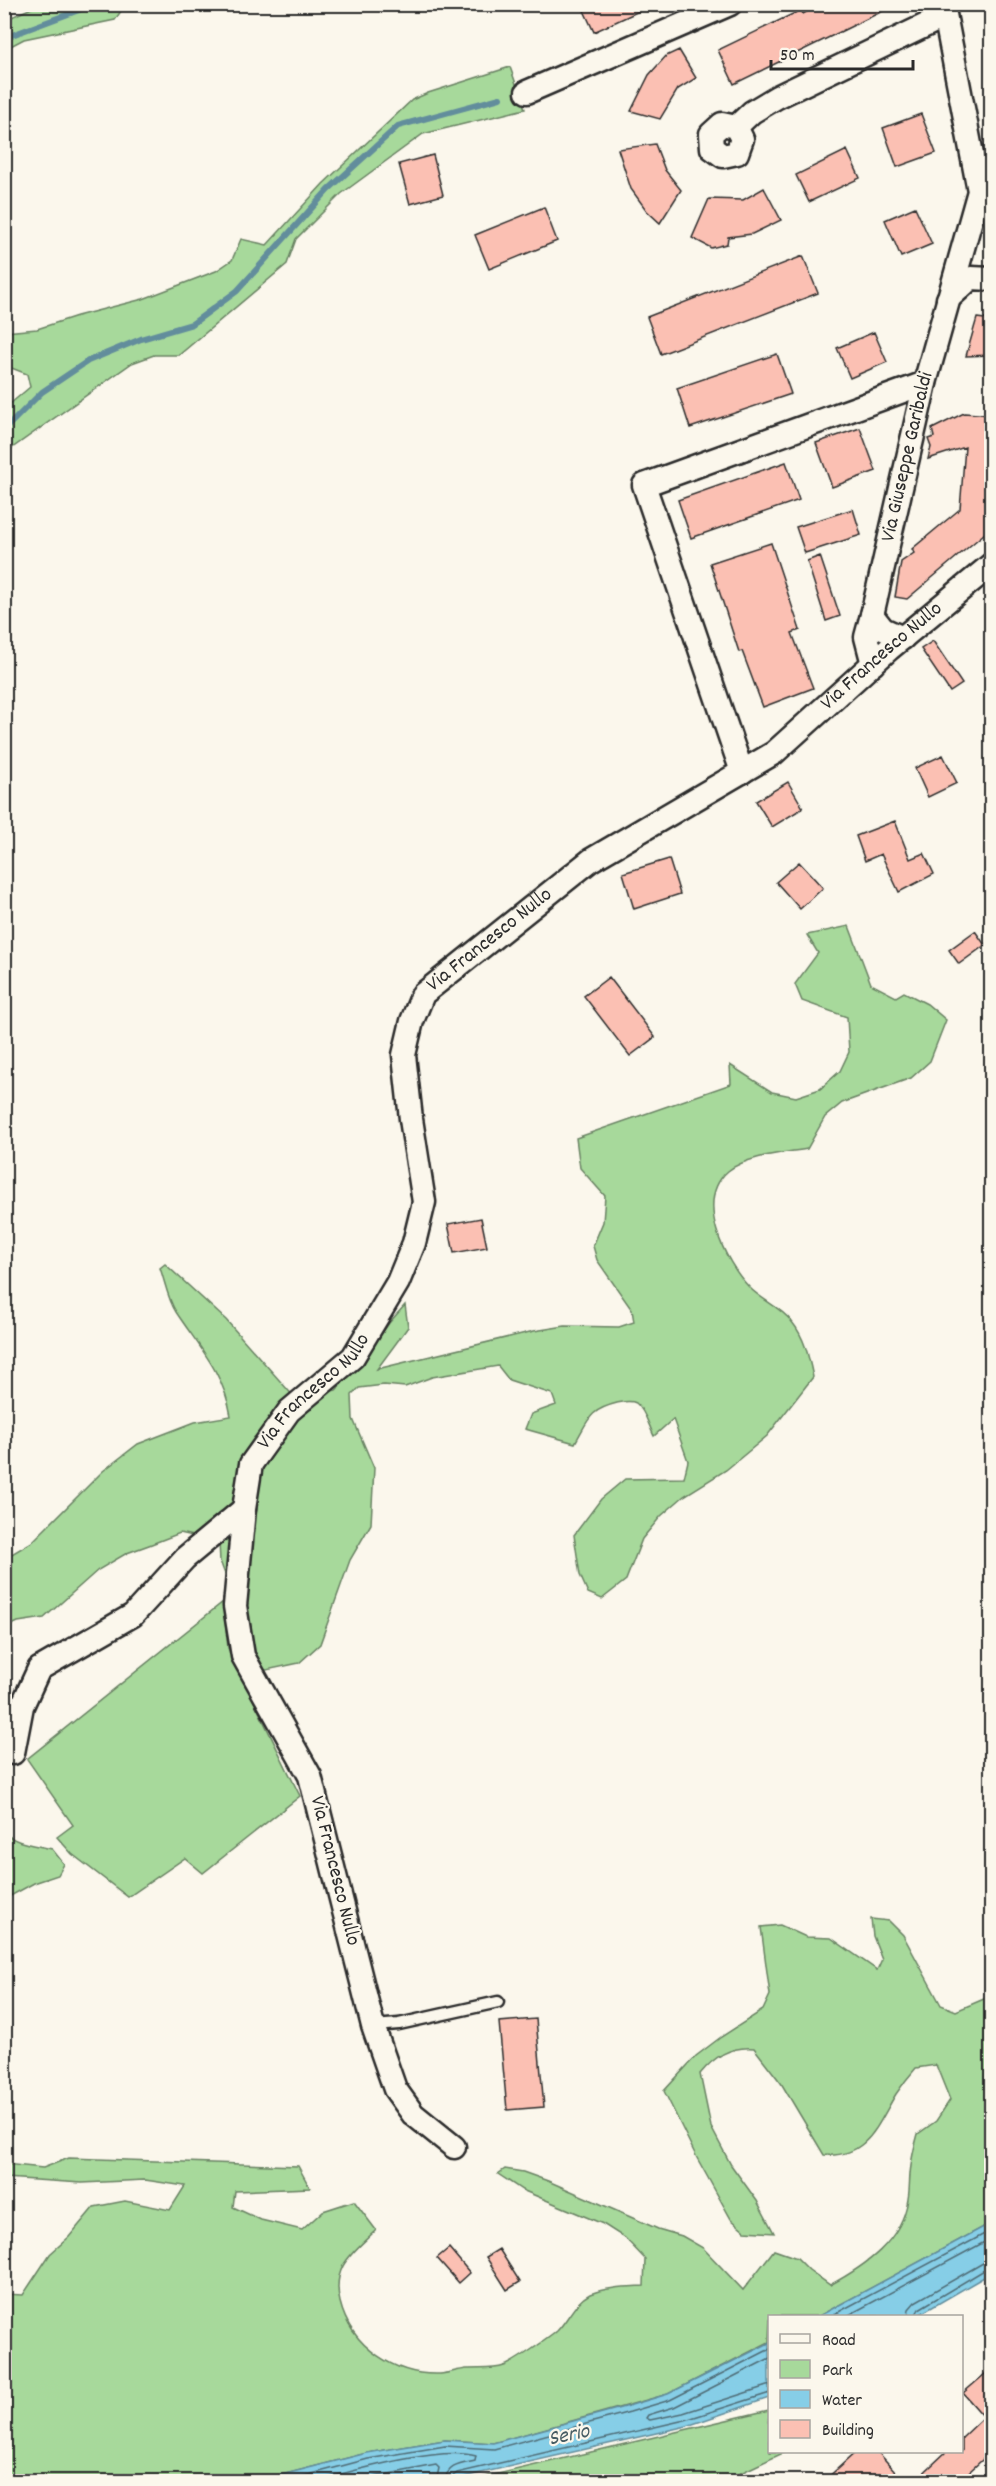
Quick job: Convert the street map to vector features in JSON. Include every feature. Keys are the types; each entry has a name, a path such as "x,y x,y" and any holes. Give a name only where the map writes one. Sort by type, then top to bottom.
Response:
{"street":[{"path":"527,92 730,4"},
{"path":"736,127 752,112 777,97 944,10"},
{"name":"Via Giuseppe Garibaldi","path":"873,664 866,637 925,383 947,300 985,195 944,10"},
{"path":"947,300 962,285 972,279 985,277 992,279"},
{"path":"742,772 644,485 925,383"},
{"name":"Via Francesco Nullo","path":"454,2147 413,2114 395,2089 373,2026 310,1776 243,1656 235,1606 243,1509 251,1464 288,1411 353,1357 398,1282 414,1243 424,1202 404,1054 412,1022 423,994 591,860 774,753 873,664 992,564"},
{"path":"872,615 883,629 903,638"},
{"path":"13,1753 22,1706 39,1669 134,1615 185,1558 243,1509"}],"lane":[{"path":"373,2026 399,2024 498,2002"}],"green space":[{"path":"38,5 125,5 115,20 24,39 5,49 5,20"},
{"path":"510,67 525,109 423,134 341,194 296,239 287,264 179,355 154,355 132,363 5,453 4,409 30,387 27,374 5,367 5,332 37,329 143,299 216,271 232,260 241,239 267,245 323,184 412,100"},
{"path":"849,926 871,984 896,997 904,992 927,1004 946,1020 930,1061 911,1078 842,1103 825,1117 807,1149 745,1162 728,1171 718,1183 713,1214 723,1247 749,1287 782,1312 796,1328 806,1348 813,1377 767,1436 726,1470 684,1496 661,1516 642,1539 626,1580 602,1599 588,1593 580,1575 574,1535 601,1499 625,1479 684,1478 688,1461 673,1419 654,1436 639,1406 634,1402 626,1402 617,1403 595,1412 575,1443 525,1429 531,1414 556,1405 552,1394 509,1380 498,1366 432,1377 405,1387 384,1385 359,1388 352,1395 353,1419 374,1468 371,1524 350,1560 320,1644 299,1663 262,1671 220,1561 219,1542 180,1533 127,1553 98,1570 44,1618 18,1622 5,1628 5,1558 32,1542 103,1471 138,1444 195,1422 231,1416 217,1373 173,1307 160,1268 165,1264 226,1320 295,1398 336,1390 362,1362 389,1323 405,1305 408,1327 377,1369 534,1331 565,1326 619,1327 634,1322 632,1310 597,1260 593,1246 603,1222 605,1196 580,1168 576,1138 731,1084 730,1065 772,1092 796,1097 820,1089 840,1071 849,1052 847,1017 802,1001 795,984 818,953 807,935"},
{"path":"223,1602 228,1648 300,1796 203,1873 185,1858 128,1897 72,1854 57,1837 73,1825 27,1759"},
{"path":"4,1832 20,1842 52,1849 64,1864 58,1875 34,1883 5,1899"},
{"path":"871,1919 889,1921 903,1935 941,2005 956,2011 991,1996 991,2223 821,2315 768,2315 768,2343 668,2394 493,2443 445,2440 367,2453 258,2481 5,2481 5,2294 23,2295 50,2254 69,2237 94,2207 125,2201 170,2210 185,2186 145,2180 82,2183 5,2178 5,2164 43,2168 69,2158 298,2166 310,2188 235,2191 233,2207 261,2220 302,2230 323,2211 354,2201 376,2230 352,2253 341,2269 338,2290 346,2318 354,2333 378,2356 407,2370 424,2373 440,2374 504,2366 557,2331 584,2297 610,2289 644,2286 645,2259 625,2238 603,2224 522,2190 498,2174 505,2169 523,2172 548,2181 658,2229 682,2236 703,2248 743,2290 774,2250 797,2258 830,2285 856,2269 880,2251 898,2227 908,2199 911,2162 918,2134 936,2121 950,2100 936,2065 916,2068 896,2094 869,2137 851,2151 839,2155 824,2155 781,2083 754,2048 730,2051 705,2068 700,2074 711,2127 731,2165 757,2201 774,2233 745,2231 731,2219 697,2158 664,2091 696,2056 763,2010 770,1995 761,1927 780,1925 806,1937 831,1938 877,1970 882,1959 873,1936"},
{"path":"768,2410 768,2453 783,2453 724,2481 468,2481"}],"water":[{"path":"991,2223 991,2273 919,2315 821,2315"},
{"name":"Serio","path":"768,2344 768,2398 687,2426 446,2481 258,2481 367,2453 445,2440 493,2443 668,2394"}],"building":[{"path":"581,4 654,4 594,32"},
{"path":"820,4 897,4 734,84 718,50 801,10 803,14"},
{"path":"679,50 696,78 678,89 660,119 631,111 649,75 666,56"},
{"path":"921,114 936,153 897,167 883,128"},
{"path":"655,144 665,170 681,190 660,223 647,211 631,189 618,149"},
{"path":"847,150 860,178 809,202 796,175"},
{"path":"433,155 443,195 410,204 399,164"},
{"path":"764,188 781,220 752,234 728,237 727,244 711,248 692,238 709,199 743,200"},
{"path":"544,207 557,241 489,269 475,235"},
{"path":"915,207 932,244 901,257 885,220"},
{"path":"803,256 818,293 661,354 647,317"},
{"path":"977,318 992,320 992,355 966,356"},
{"path":"874,332 887,362 850,378 837,348"},
{"path":"777,354 791,394 690,428 677,388"},
{"path":"964,413 992,415 991,528 907,599 895,597 901,562 914,553 912,549 960,509 965,447 928,459 931,447 928,439 934,437 932,429"},
{"path":"860,428 876,471 832,487 816,443"},
{"path":"786,462 799,500 691,538 678,500"},
{"path":"853,509 861,535 805,553 796,527"},
{"path":"771,543 800,630 792,633 813,688 763,707 742,651 739,652 710,563"},
{"path":"820,556 840,616 826,621 807,561"},
{"path":"933,641 962,684 950,692 921,649"},
{"path":"943,755 957,783 928,797 915,768"},
{"path":"788,782 803,808 772,827 756,801"},
{"path":"895,821 910,859 924,853 934,874 899,892 881,854 865,861 856,836"},
{"path":"669,859 680,894 634,909 623,873"},
{"path":"799,862 823,888 800,909 776,882"},
{"path":"975,931 985,945 959,964 949,950"},
{"path":"609,977 655,1037 630,1056 584,996"},
{"path":"481,1218 487,1247 454,1253 448,1224"},
{"path":"536,2019 544,2107 507,2110 499,2022"},
{"path":"449,2248 470,2273 459,2283 437,2258"},
{"path":"499,2249 520,2282 507,2290 486,2257"},
{"path":"992,2368 992,2451 959,2481 915,2481 945,2453 963,2453 963,2437 984,2417 963,2393"},
{"path":"855,2453 879,2453 904,2481 824,2481"}],"waterway":[{"path":"4,38 95,4"},
{"path":"4,430 42,392 88,361 141,339 192,324 237,291 328,190 398,126 500,98"}]}
